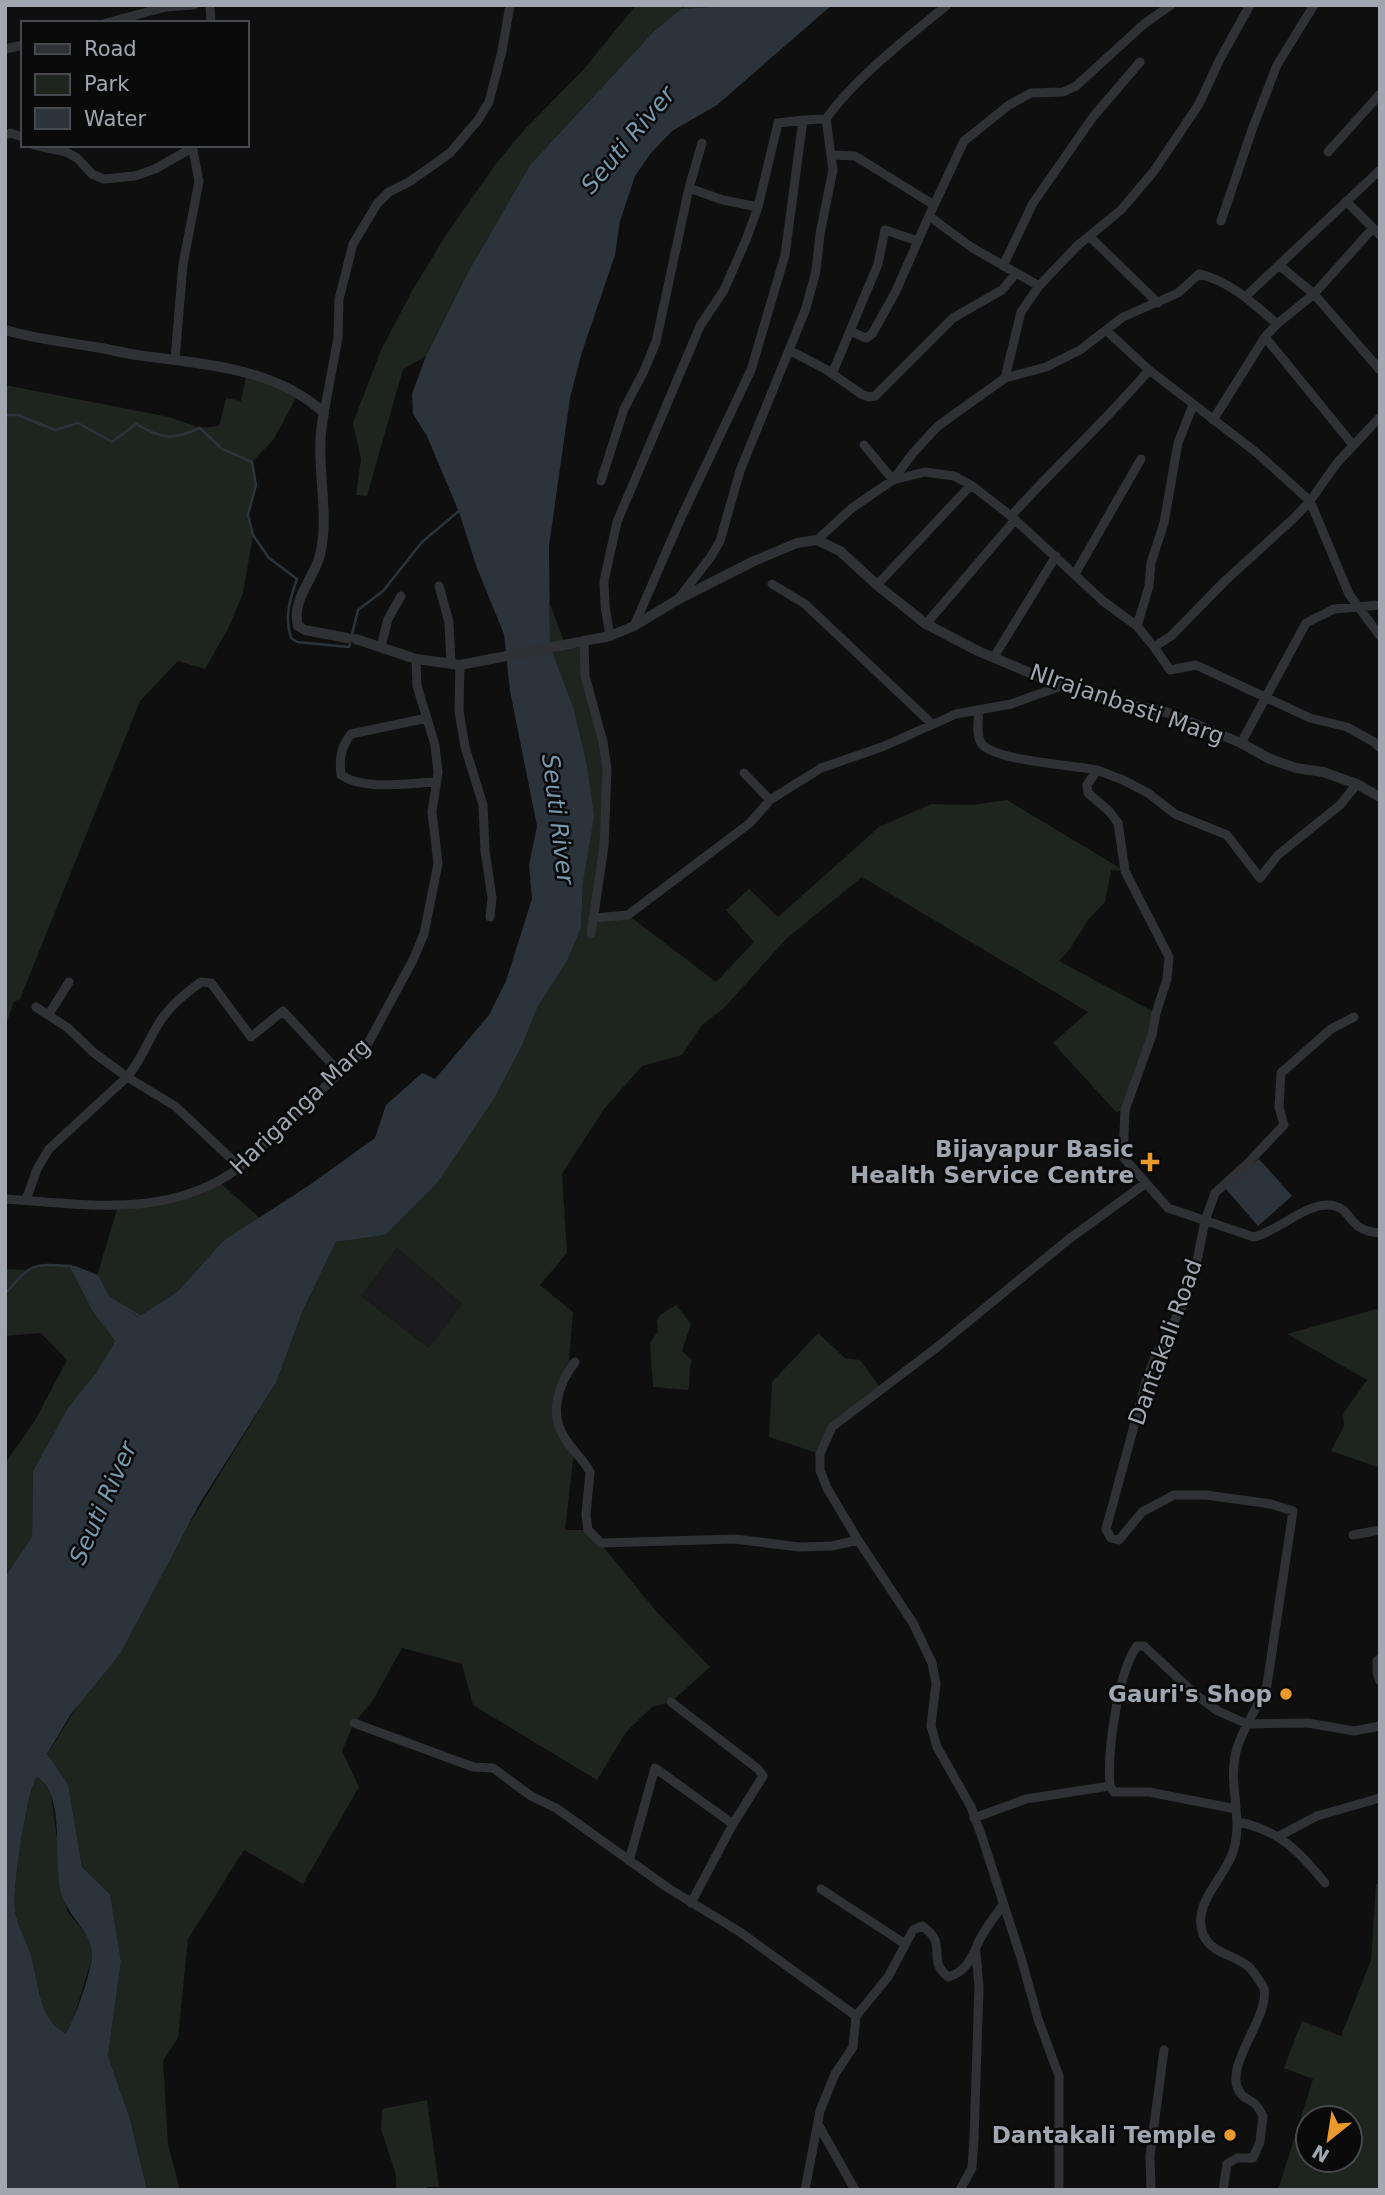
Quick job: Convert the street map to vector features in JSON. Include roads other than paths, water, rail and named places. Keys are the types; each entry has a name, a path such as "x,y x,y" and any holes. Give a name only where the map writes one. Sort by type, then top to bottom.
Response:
{"street":[{"path":"114,21 166,7 194,5"},
{"path":"510,5 489,102 478,120 450,153 410,182 389,192 377,204 354,244 339,299 338,338 319,434 322,532 320,555 298,601 298,626 305,630 381,646 416,659 455,665 473,664 610,636 634,626 677,600 754,561 797,544 817,540 852,508 893,480 938,426 1004,378 1046,367 1080,350 1123,317 1178,293 1199,274 1216,278 1245,297 1277,324"},
{"path":"677,600 720,541 740,471 806,308 816,271 820,234 834,170 826,119 837,103 857,84 947,5"},
{"path":"850,331 866,338 872,334 895,293 964,141 1009,105 1031,93 1063,92 1076,86 1144,24 1171,5"},
{"path":"1004,378 1021,312 1039,286 1089,236 1121,210 1153,171 1199,104 1250,5"},
{"path":"1221,221 1277,65 1314,5"},
{"path":"1003,266 1033,202 1093,117 1140,62"},
{"path":"1328,152 1380,94"},
{"path":"610,636 604,581 617,522 699,326 724,290 746,240 758,207 778,123 826,119"},
{"path":"634,626 680,520 751,370 785,255 803,120"},
{"path":"601,481 624,408 656,342 689,188 702,143"},
{"path":"43,147 66,152 77,158 92,174 104,179 135,176 155,169 190,147"},
{"path":"175,359 183,264 199,181 192,147"},
{"path":"832,155 855,156 934,205"},
{"path":"1245,297 1346,201 1378,175"},
{"path":"689,188 723,200 758,207"},
{"path":"1213,420 1265,337 1314,294 1376,231 1346,201"},
{"path":"929,216 971,247 1039,286"},
{"path":"832,374 878,264 885,230 918,242"},
{"path":"1089,236 1158,303"},
{"path":"1280,266 1314,294 1380,370"},
{"path":"790,351 861,394 875,396 953,318 1002,290 1016,273"},
{"path":"5,330 36,339 175,359 258,376 287,387 311,401 324,413"},
{"path":"1107,331 1149,370 1257,453 1310,501 1349,594 1380,636"},
{"path":"1265,337 1353,445"},
{"path":"926,624 1050,473 1120,404 1149,370"},
{"path":"1138,626 1149,586 1151,563 1164,523 1178,443 1192,405"},
{"path":"1154,647 1171,636 1310,501 1353,445 1380,417"},
{"path":"864,445 893,480"},
{"path":"1075,574 1141,459"},
{"path":"893,480 925,472 954,476 971,485 1013,518 1103,601 1138,626 1170,670 1196,665 1310,718 1347,727 1380,748"},
{"path":"877,585 971,485"},
{"name":"NIrajanbasti Marg","path":"817,540 840,551 926,624 994,657 1061,685 1120,704 1166,712 1241,743 1270,759 1296,768 1323,772 1357,784 1380,797"},
{"path":"994,657 1056,556"},
{"path":"772,584 805,604 932,723"},
{"path":"439,586 449,622 465,747 483,804 485,851 492,898 490,917"},
{"path":"381,646 388,619 401,596"},
{"path":"1241,743 1306,623 1334,609 1380,605"},
{"path":"584,640 584,676 603,743 607,769 604,846 592,934"},
{"name":"Hariganga Marg","path":"5,1199 118,1206 153,1203 189,1194 219,1182 240,1167 365,1049 424,934 438,864 432,812 438,772 435,745 417,686 416,659"},
{"path":"595,918 628,915 750,823 770,800 821,768 882,747 956,714 1011,704 1061,685"},
{"path":"979,711 978,735 982,746 994,753 1018,759 1097,770 1123,780 1148,793 1175,814 1227,835 1260,878 1278,855 1340,805 1357,784"},
{"path":"427,719 351,734 342,746 339,764 341,775 350,781 375,784 436,782"},
{"path":"1097,770 1087,786 1088,793 1109,811 1118,823 1125,871 1169,957 1167,979 1152,1035 1125,1111 1123,1157 1168,1208 1254,1237 1268,1234 1312,1208 1325,1204 1338,1206 1356,1226 1365,1231 1380,1233"},
{"path":"744,773 770,800"},
{"path":"49,1014 69,982"},
{"path":"26,1200 37,1169 49,1149 127,1077 162,1019 181,997 201,982 211,982 251,1037 283,1011 340,1073"},
{"path":"36,1007 68,1027 94,1053 127,1077 175,1106 240,1167"},
{"path":"1205,1222 1215,1193 1284,1125 1279,1108 1281,1073 1331,1029 1354,1017"},
{"path":"1059,2190 1059,2076 1038,2020 1022,1961 974,1818 937,1747 930,1726 936,1684 932,1663 913,1623 827,1488 820,1470 820,1454 832,1427 936,1348 1069,1239 1146,1183"},
{"name":"Dantakali Road","path":"1205,1222 1184,1303 1155,1357 1146,1381 1106,1529 1111,1538 1119,1540 1142,1512 1174,1495 1206,1495 1271,1504 1293,1511 1267,1685 1247,1724 1236,1754 1237,1838 1231,1857 1205,1900 1199,1919 1204,1936 1214,1949 1250,1968 1264,1988 1263,2010 1242,2052 1237,2085 1241,2095 1255,2104 1264,2116 1260,2142 1253,2158 1237,2158 1227,2164 1223,2190"},
{"path":"575,1362 558,1391 556,1404 563,1437 590,1472 586,1515 588,1531 601,1543 735,1539 799,1547 832,1546 858,1540"},
{"path":"1353,1535 1380,1530"},
{"path":"1236,1808 1149,1792 1114,1792 1110,1786 1117,1700 1129,1658 1137,1646 1144,1646 1207,1703 1247,1724 1308,1723 1354,1731 1380,1726"},
{"path":"1380,1658 1377,1661 1377,1673 1380,1681"},
{"path":"671,1702 758,1769 763,1776 733,1824 691,1903"},
{"path":"354,1723 473,1767 493,1768 531,1796 556,1808 691,1903 740,1932 856,2016"},
{"path":"629,1861 655,1768 733,1824"},
{"path":"974,1818 1026,1799 1110,1786"},
{"path":"1279,1836 1317,1816 1380,1798"},
{"path":"1238,1822 1259,1826 1279,1836 1306,1859 1325,1883"},
{"path":"821,1889 905,1944"},
{"path":"960,2190 972,2168 974,2139 979,1987 976,1953 979,1941 1003,1905"},
{"path":"805,2190 824,2098 835,2074 853,2047 856,2016 888,1977 913,1930 922,1926 934,1934 938,1944 936,1958 940,1970 948,1977 958,1974 976,1953"},
{"path":"1151,2190 1150,2156 1164,2050"},
{"path":"818,2124 855,2190"}],"water":[{"name":"Seuti River","path":"746,5 832,5 717,105 672,131 651,153 635,176 620,221 615,255 582,352 570,398 549,546 550,646 574,710 587,766 594,816 583,882 581,928 568,959 537,1008 522,1045 495,1097 437,1183 385,1235 336,1242 303,1310 276,1383 200,1503 120,1654 71,1714 47,1754 68,1784 82,1867 110,1894 121,1961 108,2056 130,2119 147,2190 5,2190 5,1577 32,1537 33,1471 68,1408 96,1373 116,1340 94,1311 71,1266 97,1276 108,1297 138,1317 178,1291 223,1241 308,1186 375,1138 386,1105 422,1073 435,1079 489,1015 506,981 532,899 529,865 537,826 510,691 504,634 477,568 459,512 427,436 413,414 412,394 426,356 467,274 530,165 655,30 681,9","holes":["37,1777 46,1785 55,1814 62,1895 87,1937 92,1951 83,1994 65,2033 56,2027 44,2009 31,1956 15,1910 18,1863 29,1800"]},
{"path":"1259,1159 1292,1196 1258,1226 1225,1188"}],"waterway":[{"path":"5,415 18,415 55,430 78,423 112,442 136,424 153,433 168,436 182,435 200,428 222,449 252,462 256,485 248,515 253,535 269,558 297,579 288,615 291,638 297,642 349,647 358,610 383,591 422,542 459,511"},
{"path":"5,1291 35,1267 71,1266 94,1311 117,1341"},
{"path":"74,1267 97,1276 108,1297 141,1317"}],"place":[{"name":"Bijayapur Basic Health Service Centre","path":"1150,1162"},
{"name":"Gauri's Shop","path":"1286,1694"},
{"name":"Dantakali Temple","path":"1230,2135"}]}
